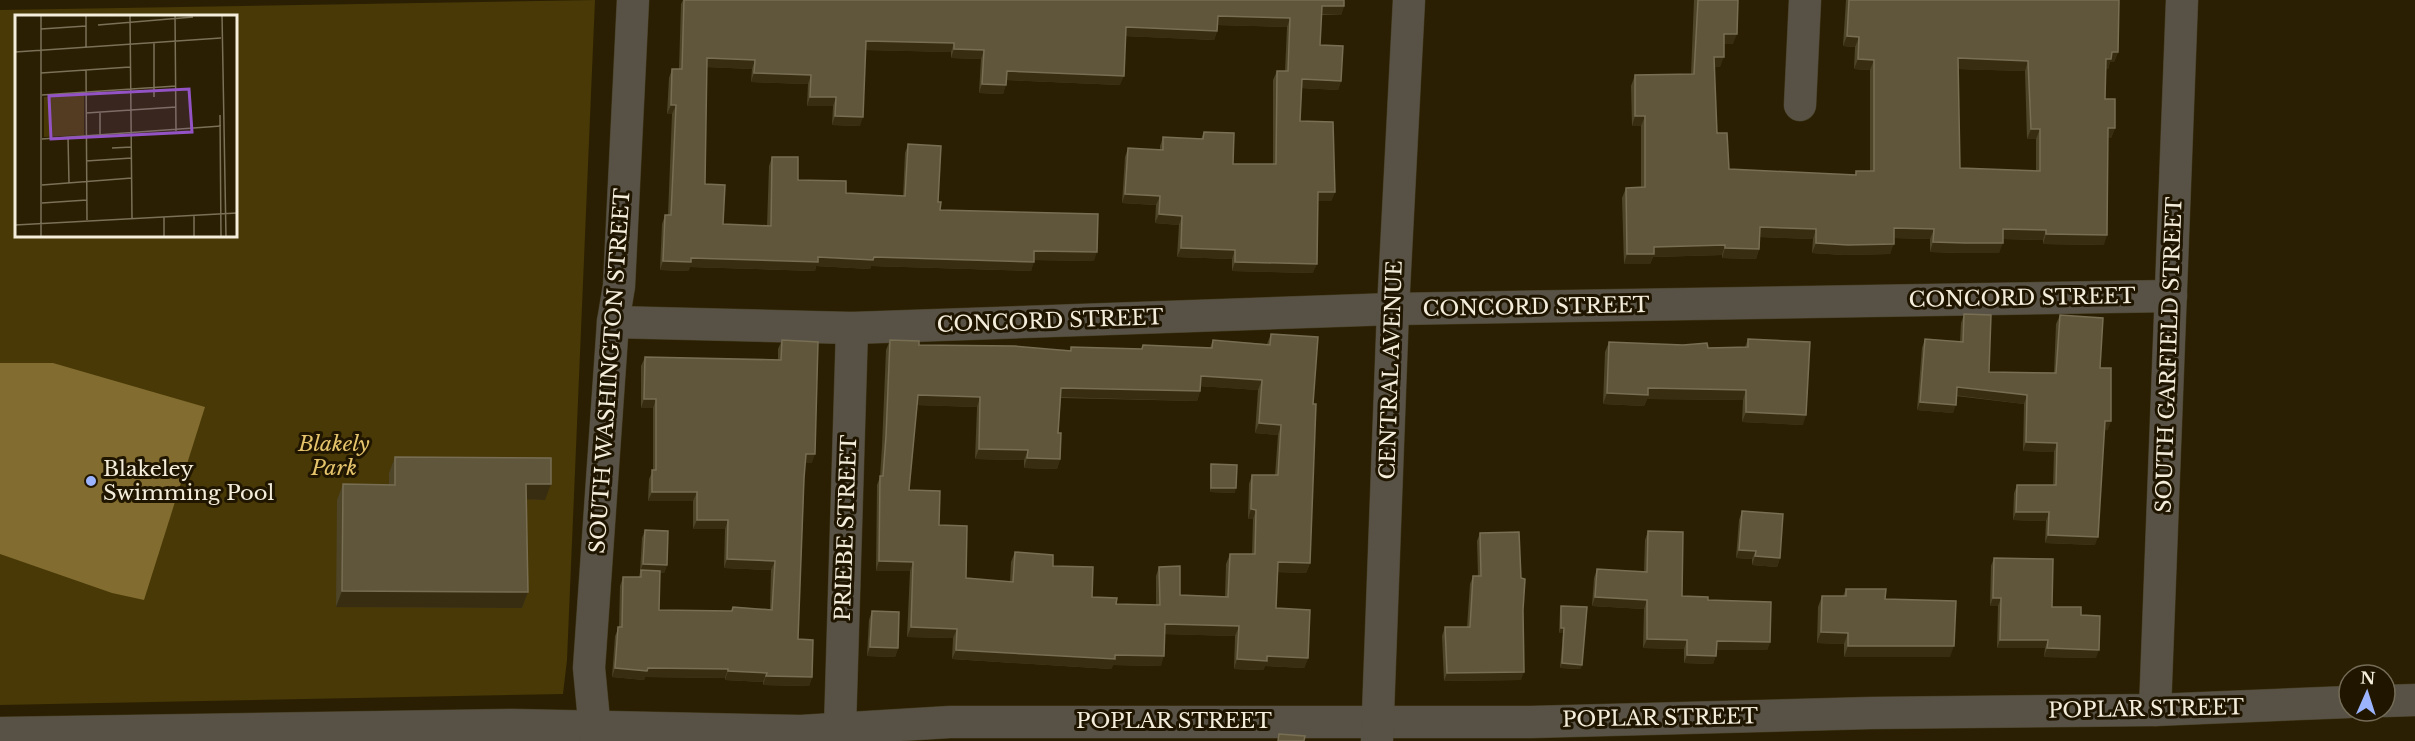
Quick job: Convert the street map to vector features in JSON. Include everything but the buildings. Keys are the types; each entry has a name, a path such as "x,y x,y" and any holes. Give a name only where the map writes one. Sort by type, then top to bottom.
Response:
{"street":[{"name":"SOUTH WASHINGTON STREET","path":"595,733 589,668 613,322 619,286 633,0"},
{"name":"CENTRAL AVENUE","path":"1377,731 1393,309 1409,0"},
{"path":"1800,105 1805,0"},
{"name":"SOUTH GARFIELD STREET","path":"2155,710 2182,0"},
{"name":"CONCORD STREET","path":"613,322 852,328 1393,309 2171,296"},
{"name":"PRIEBE STREET","path":"840,728 852,328"},
{"path":"2397,701 2415,700"},
{"name":"POPLAR STREET","path":"0,733 801,731 950,722 1377,731 1531,722 1871,713 2155,710 2337,702"}],"green space":[{"name":"Blakely Park","path":"595,0 567,660 563,694 0,705 0,10"}],"shaded area":[{"name":"Blakeley Swimming Pool","path":"0,363 53,363 205,407 144,600 112,593 0,554"}],"place":[{"name":"Blakeley Swimming Pool","path":"91,481"}]}
